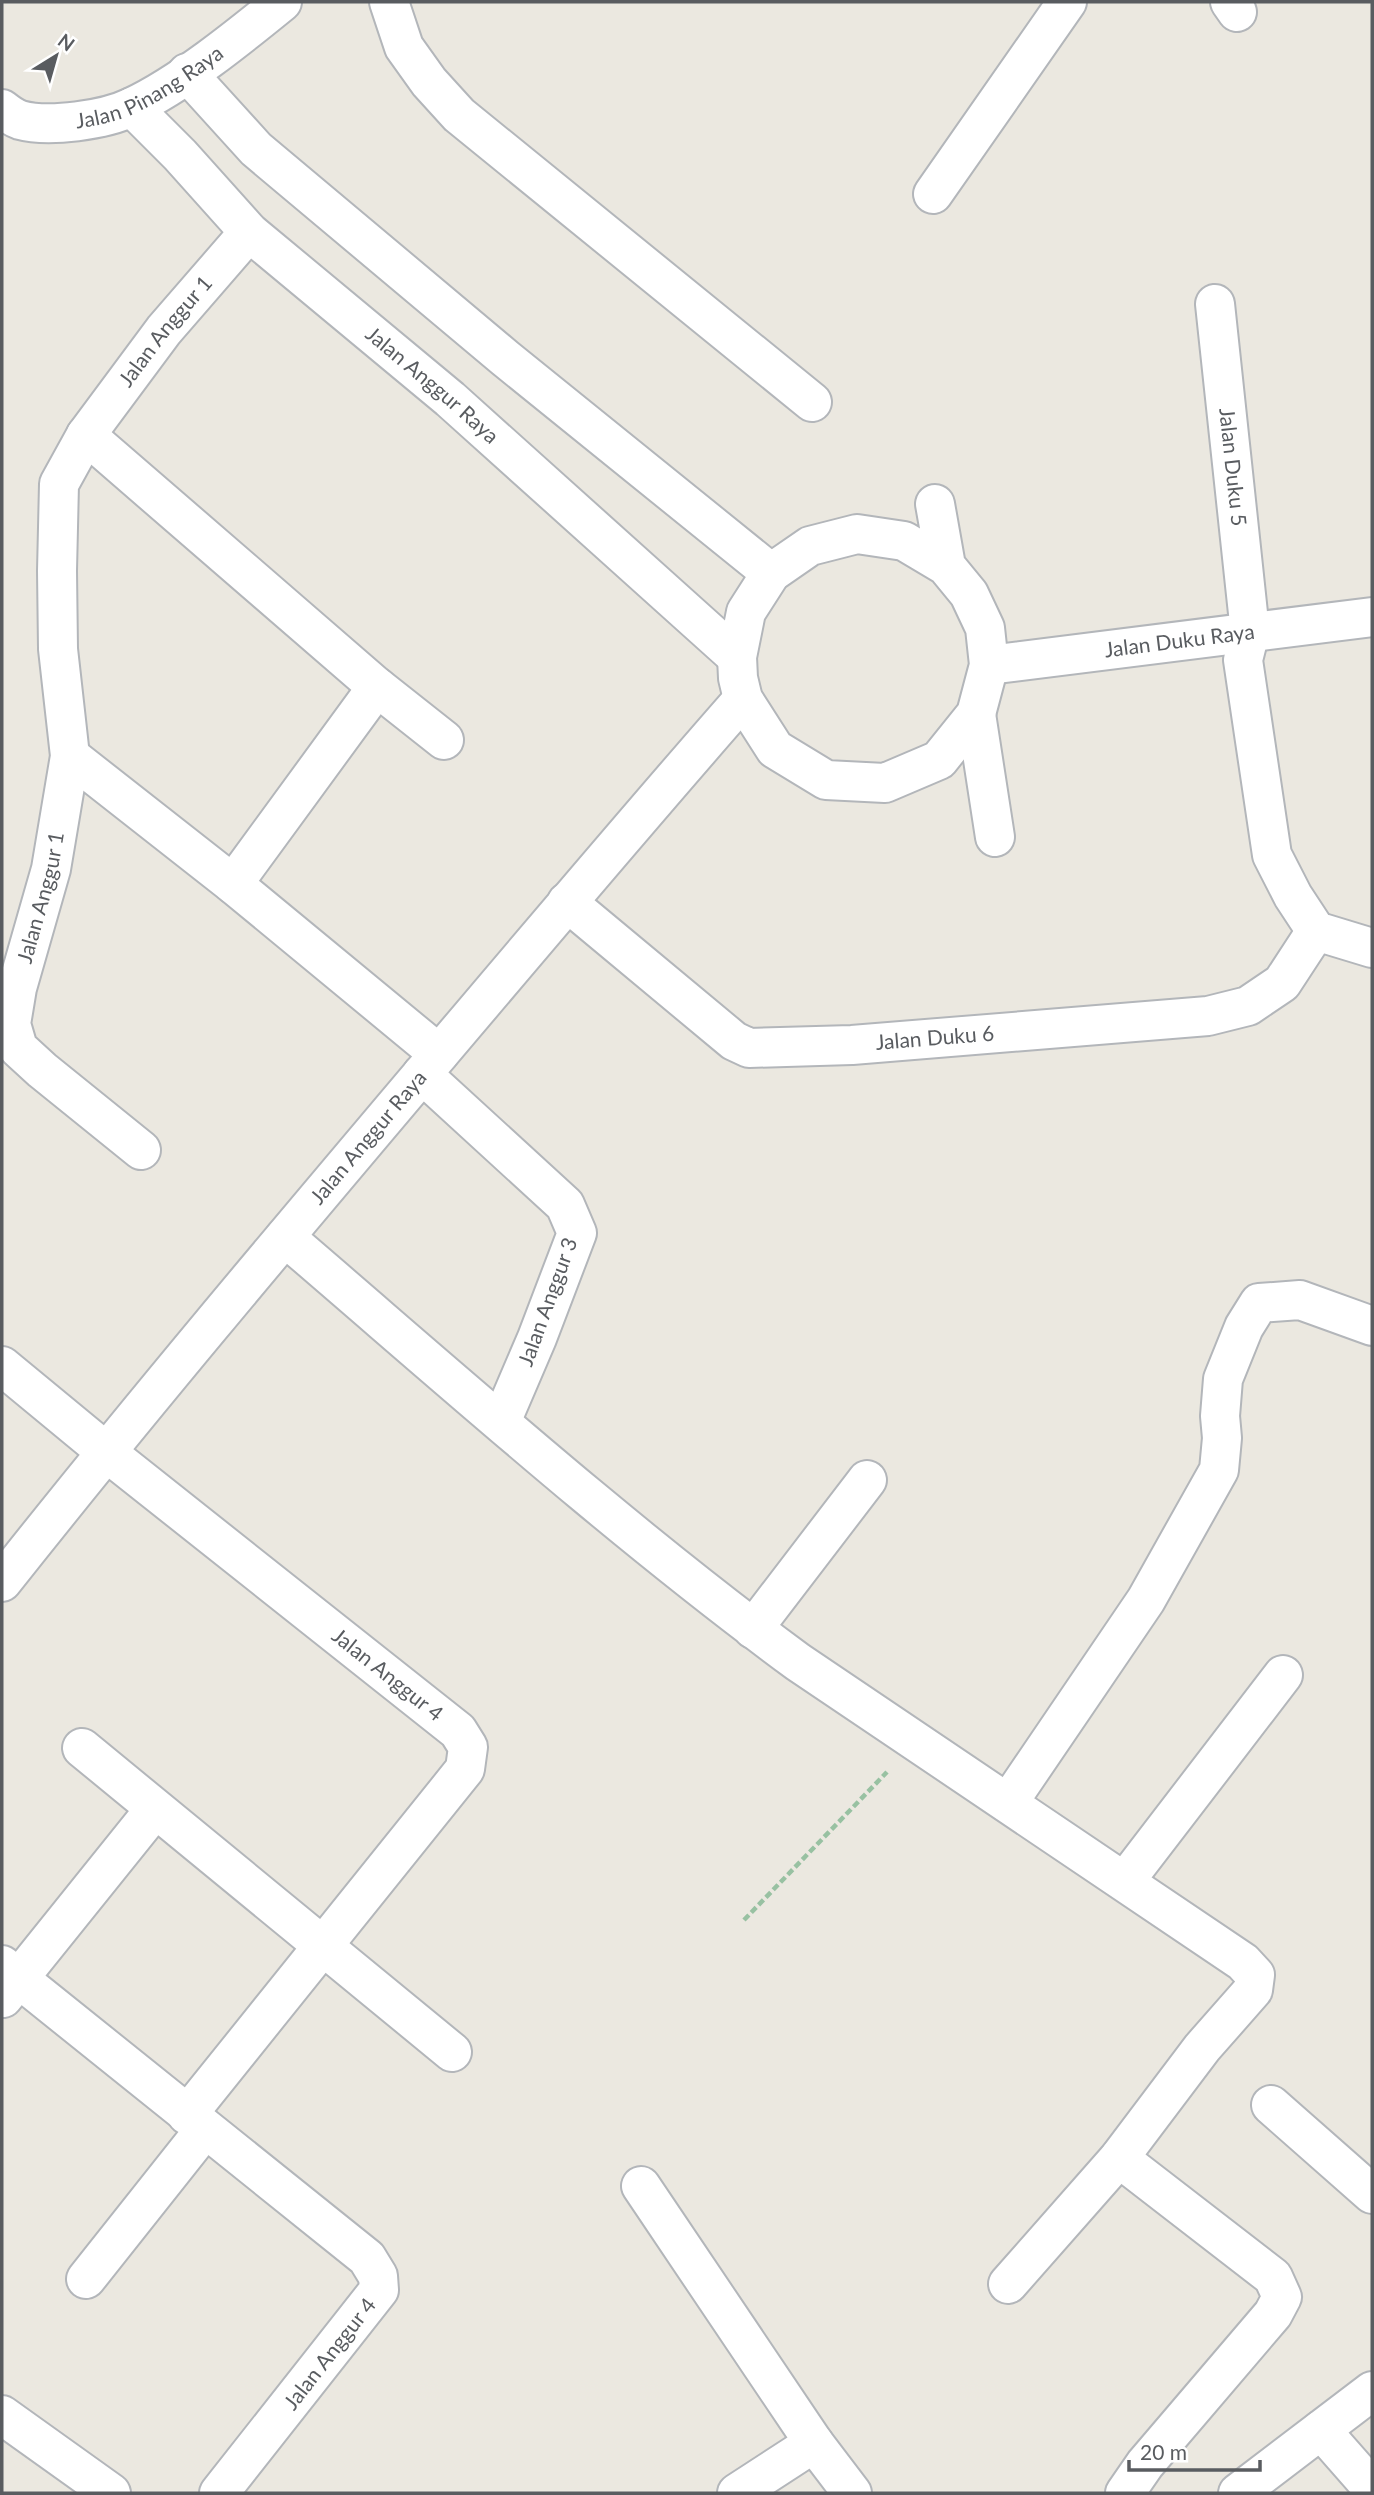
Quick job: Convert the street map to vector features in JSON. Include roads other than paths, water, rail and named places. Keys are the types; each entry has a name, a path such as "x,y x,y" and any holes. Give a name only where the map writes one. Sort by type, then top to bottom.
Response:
{"street":[{"name":"Jalan Pinang Raya","path":"2,109 20,120 69,123 108,116 132,107 187,73 282,2"},
{"path":"389,2 404,47 429,82 459,115 812,402"},
{"path":"933,194 1067,2"},
{"path":"187,73 256,149 505,358 771,573"},
{"name":"Jalan Anggur Raya","path":"132,107 180,155 249,232 450,399 737,657"},
{"name":"Jalan Anggur 1","path":"141,1150 18,1048 11,1024 17,988 51,869 70,756 58,649 59,484 86,435 164,330 249,232"},
{"name":"Jalan Duku 5","path":"1215,304 1247,646"},
{"path":"86,435 377,687 444,740"},
{"path":"935,504 946,566"},
{"path":"976,714 939,760 885,783 826,779 775,749 743,699 737,657 746,612 771,573 810,546 857,534 904,541 946,566 969,594 985,628 989,665 976,714 995,837"},
{"name":"Jalan Duku Raya","path":"989,665 1247,646 1372,617"},
{"path":"1247,646 1272,855 1293,896 1316,931 1372,948"},
{"path":"233,884 377,687"},
{"name":"Jalan Anggur Raya","path":"2,1581 105,1451 567,902 743,699"},
{"path":"70,756 233,884 431,1064"},
{"name":"Jalan Duku 6","path":"567,902 734,1041 749,1048 852,1045 1208,1017 1248,1006 1282,983 1316,931"},
{"name":"Jalan Anggur 3","path":"431,1064 565,1205 577,1233 501,1422"},
{"path":"285,1237 598,1506 753,1629 1244,1962 1255,1975 1253,1990 1202,2048 1119,2158 1008,2284"},
{"path":"1008,1802 1146,1600 1219,1470 1223,1379 1244,1327 1259,1303 1300,1300 1372,1326"},
{"name":"Jalan Anggur 4","path":"2,1366 458,1731 468,1747 465,1769 324,1946 86,2279"},
{"path":"753,1629 867,1480"},
{"path":"1125,1881 1283,1675"},
{"path":"82,1748 452,2052"},
{"name":"Jalan Anggur 4","path":"155,1809 7,1981 193,2131 367,2258 378,2276 379,2290 219,2493"},
{"path":"1271,2105 1372,2194"},
{"path":"1119,2158 1273,2277 1282,2297 1273,2314 1145,2464 1125,2493"},
{"path":"641,2186 814,2443 852,2493"},
{"path":"1238,2493 1372,2391"},
{"path":"2,2415 111,2493"},
{"path":"1321,2430 1372,2488"},
{"path":"737,2493 814,2443"}]}
